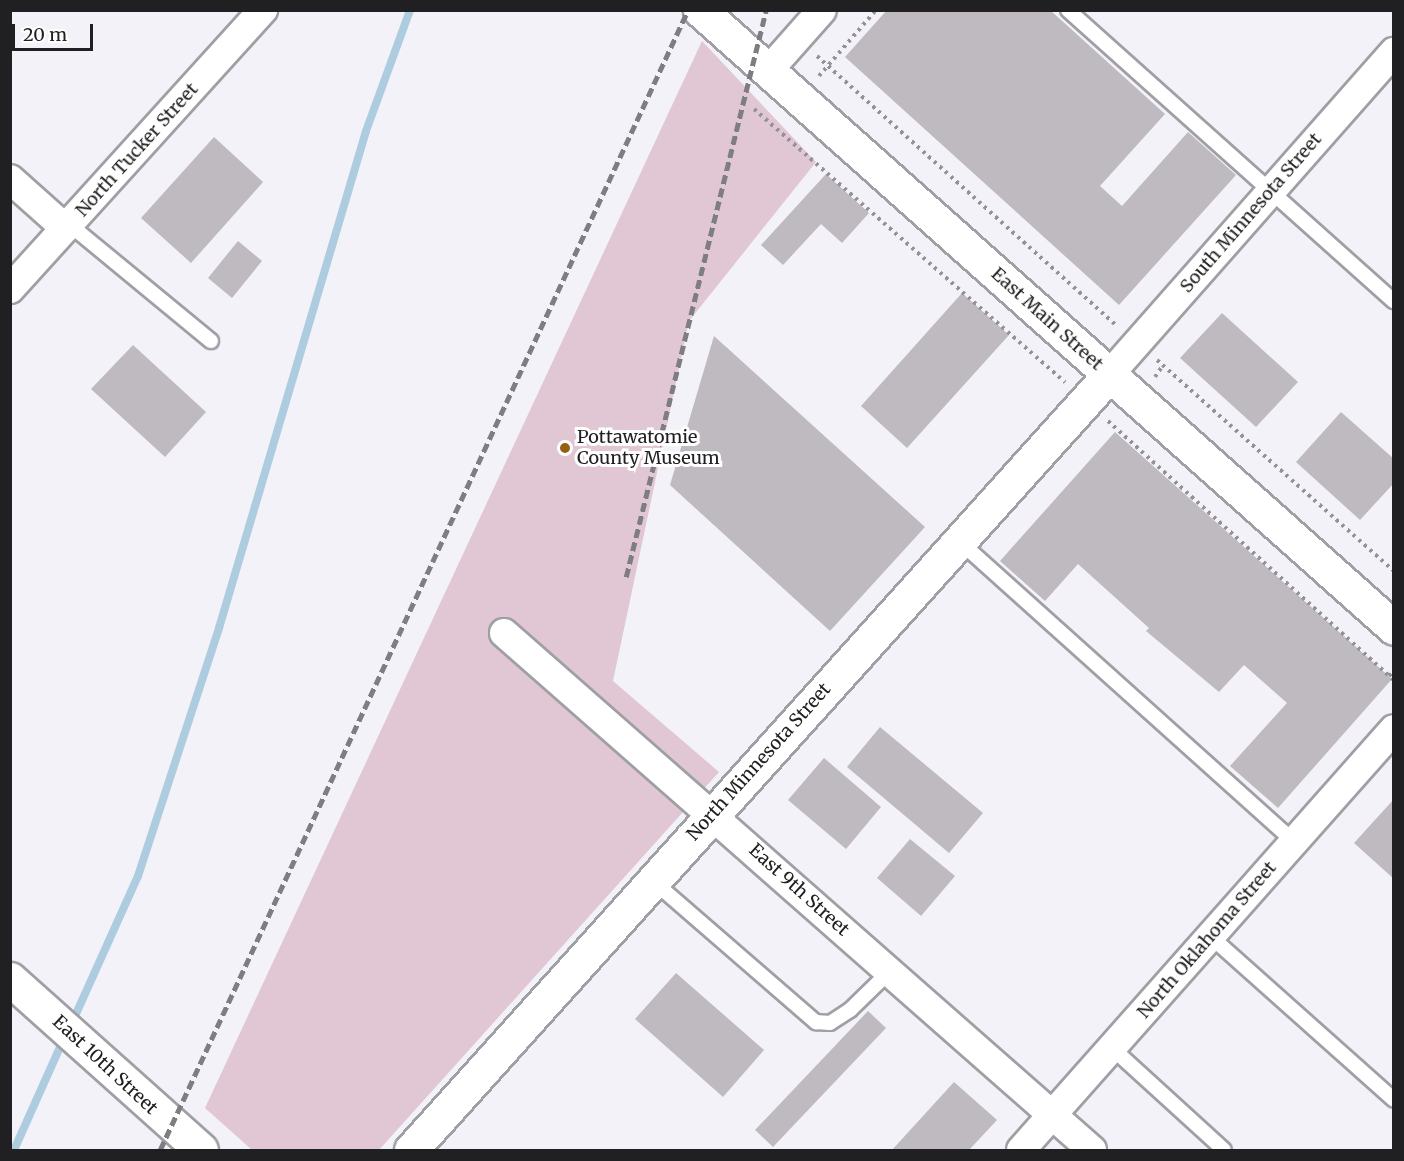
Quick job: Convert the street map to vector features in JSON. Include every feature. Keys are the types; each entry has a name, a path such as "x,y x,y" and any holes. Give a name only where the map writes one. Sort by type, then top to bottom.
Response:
{"street":[{"name":"North Tucker Street","path":"10,289 263,10"},
{"name":"East Main Street","path":"700,10 1394,628"},
{"path":"768,71 822,10"},
{"name":"South Minnesota Street","path":"1109,375 1394,52"},
{"path":"10,179 67,226"},
{"name":"North Minnesota Street","path":"411,1150 1109,375"},
{"name":"East 9th Street","path":"504,633 713,813 1092,1150"},
{"name":"North Oklahoma Street","path":"1021,1150 1394,729"},
{"name":"East 10th Street","path":"16,984 201,1150"}],"lane":[{"path":"1068,10 1394,301"},
{"path":"67,226 211,341"},
{"path":"959,541 1294,842"},
{"path":"652,881 816,1022 830,1023 850,1010 890,971"},
{"path":"1210,936 1394,1100"},
{"path":"1112,1048 1224,1150"}],"path":[{"path":"774,125 876,10"},
{"path":"798,38 1394,571"},
{"path":"1389,676 1394,671"}],"shaded area":[{"path":"702,41 816,162 689,321 613,681 719,772 379,1150 252,1150 205,1108"}],"building":[{"path":"887,10 1050,10 1165,114 1100,186 1122,206 1188,132 1236,175 1119,305 845,57"},
{"path":"214,137 263,182 191,263 141,218"},
{"path":"826,174 869,213 842,243 821,224 783,265 761,245"},
{"path":"238,241 262,261 232,298 208,278"},
{"path":"962,293 1009,335 907,448 861,406"},
{"path":"1222,313 1298,382 1256,427 1180,358"},
{"path":"714,336 925,527 830,631 670,485"},
{"path":"133,345 206,412 165,457 91,389"},
{"path":"1341,412 1394,459 1394,483 1360,520 1296,462"},
{"path":"1115,432 1392,679 1278,808 1230,766 1287,703 1244,665 1219,692 1146,631 1149,628 1078,564 1045,601 1000,561"},
{"path":"880,727 983,813 949,853 847,767"},
{"path":"824,758 881,807 846,849 788,800"},
{"path":"1394,799 1394,879 1354,843"},
{"path":"910,839 955,876 921,916 877,878"},
{"path":"676,973 764,1050 723,1097 635,1019"},
{"path":"868,1011 886,1028 773,1147 755,1130"},
{"path":"954,1082 997,1120 969,1150 892,1150"}],"waterway":[{"path":"71,1025 138,876 219,628 366,131 410,10"},
{"path":"14,1150 65,1036"}],"railway":[{"path":"160,1150 688,10"},
{"path":"626,577 766,10"}],"place":[{"name":"Pottawatomie County Museum","path":"565,448"}]}
